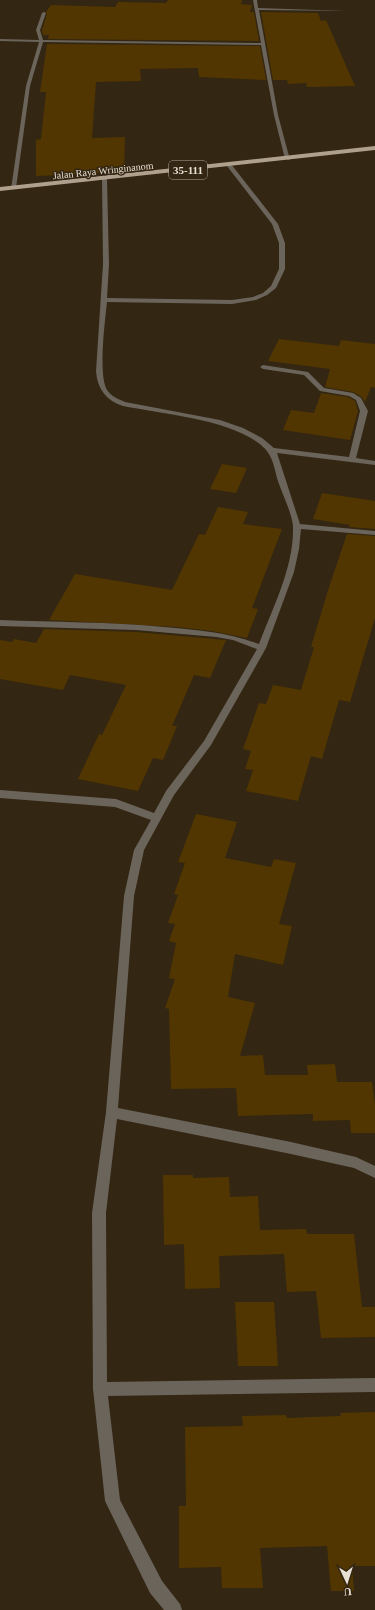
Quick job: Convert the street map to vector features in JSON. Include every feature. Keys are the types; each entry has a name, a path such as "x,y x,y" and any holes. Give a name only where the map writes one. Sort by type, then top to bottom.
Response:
{"main road":[{"name":"Jalan Raya Wringinanom","path":"0,189 288,159 375,148"}],"street":[{"path":"256,0 276,115 288,159"},
{"path":"257,8 345,11"},
{"path":"13,188 28,86 41,41 38,30 44,13"},
{"path":"0,40 264,44"},
{"path":"104,300 232,302 254,299 265,294 274,287 282,269 282,243 275,224 229,165"},
{"path":"104,179 106,264 99,371 100,384 103,392 112,400 123,404 210,420 235,428 259,440 272,450 375,463"},
{"path":"263,367 294,370 306,373 322,390 351,394 359,399 364,411 352,460"},
{"path":"174,1610 156,1587 113,1501 100,1389 99,1214 112,1112 129,896 139,850 158,818 170,793 208,743 262,648 290,572 296,549 297,526 272,450"},
{"path":"297,526 375,533"},
{"path":"0,623 143,627 222,635 262,648"},
{"path":"0,794 116,803 158,818"},
{"path":"112,1112 356,1163 375,1172"},
{"path":"100,1389 375,1385"}],"building":[{"path":"168,0 242,0 241,4 252,5 250,12 254,12 259,41 48,39 49,35 43,35 42,30 47,14 46,12 51,5 115,7 118,2 166,3"},
{"path":"261,12 318,13 321,21 326,20 355,86 307,87 306,83 288,84 287,80 273,80"},
{"path":"47,44 260,46 266,80 199,77 198,68 140,69 141,81 96,82 92,138 125,137 124,170 108,170 108,173 36,176 36,140 41,139 46,92 40,92"},
{"path":"279,339 339,346 341,340 375,344 375,388 371,387 365,402 362,397 353,392 325,387 330,369 268,361"},
{"path":"321,393 348,397 355,401 358,411 350,440 283,430 291,410 314,413"},
{"path":"222,464 247,468 236,493 210,489"},
{"path":"322,493 375,501 375,529 349,527 350,525 313,519"},
{"path":"218,507 248,512 243,524 282,529 252,608 258,609 247,638 212,631 177,627 49,620 75,574 172,590 199,534 205,535"},
{"path":"347,534 375,536 375,618 350,702 339,700 322,759 311,756 298,801 246,791 253,770 245,769 251,751 243,749 259,703 266,704 273,685 301,690 314,647 311,647"},
{"path":"44,629 136,632 226,640 210,678 194,675 172,726 177,726 163,760 153,758 138,791 78,779 99,734 102,735 126,685 70,675 63,690 0,679 0,640 12,642 14,639 36,643"},
{"path":"196,814 237,822 225,858 271,867 274,859 296,863 279,924 292,926 283,965 235,954 228,997 255,1003 240,1056 263,1055 265,1075 308,1075 307,1065 335,1064 337,1082 372,1082 375,1105 375,1133 351,1133 350,1120 313,1121 313,1114 238,1116 236,1088 171,1089 169,1009 165,1008 175,979 169,978 176,943 169,941 175,924 168,923 178,895 174,894 185,863 178,862"},
{"path":"163,1175 193,1175 193,1178 229,1177 230,1197 258,1196 260,1230 306,1229 307,1234 354,1234 362,1307 375,1307 375,1337 321,1338 316,1291 287,1292 284,1254 219,1256 220,1288 185,1289 184,1244 164,1245"},
{"path":"235,1302 274,1302 278,1366 238,1366"},
{"path":"375,1412 375,1566 352,1566 354,1591 331,1591 327,1546 260,1548 263,1588 222,1588 221,1567 179,1568 179,1506 186,1506 185,1427 243,1426 242,1416 286,1415 287,1418 341,1416 340,1413"}]}
